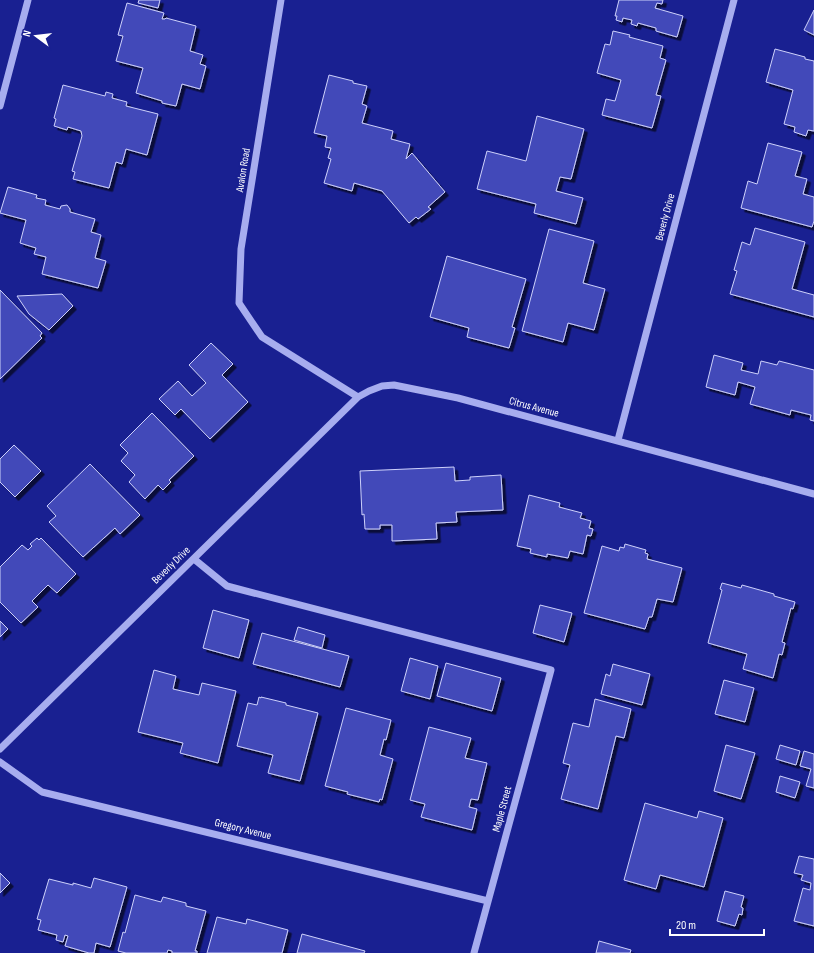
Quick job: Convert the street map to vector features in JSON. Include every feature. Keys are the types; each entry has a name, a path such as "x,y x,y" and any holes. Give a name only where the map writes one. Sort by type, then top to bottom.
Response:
{"street":[{"path":"0,106 28,0"},
{"name":"Avalon Road","path":"281,0 241,249 239,303 262,337 358,397"},
{"name":"Beverly Drive","path":"618,440 734,0"},
{"name":"Citrus Avenue","path":"358,397 382,386 394,385 458,398 814,494"},
{"name":"Beverly Drive","path":"0,749 358,397"},
{"name":"Maple Street","path":"194,559 228,586 551,670 474,953"},
{"name":"Gregory Avenue","path":"0,762 42,792 488,901"}],"building":[{"path":"139,0 160,0 158,8 138,3"},
{"path":"619,0 663,0 662,4 657,3 655,8 683,16 677,37 656,31 656,28 638,23 637,26 631,24 632,20 623,18 622,22 616,20 617,16 615,16"},
{"path":"127,3 164,13 162,19 166,18 196,26 190,51 203,55 200,64 206,66 200,89 182,84 176,106 162,103 162,101 136,93 143,68 116,61 123,36 118,35"},
{"path":"814,10 814,35 804,30"},
{"path":"613,31 663,46 660,58 666,60 656,95 661,96 652,128 602,115 606,99 615,101 621,80 597,73 605,44 610,45"},
{"path":"775,49 814,61 814,131 808,130 806,136 794,132 795,127 784,124 793,90 766,82"},
{"path":"329,75 367,86 362,104 367,106 362,123 393,131 391,139 410,144 406,159 412,153 445,192 428,207 431,209 418,219 416,217 409,223 382,191 354,183 352,191 324,183 331,159 328,158 331,148 325,147 327,136 314,133"},
{"path":"63,85 105,96 106,92 113,94 112,98 127,102 126,106 158,114 147,155 126,149 122,164 116,162 109,188 73,179 75,172 72,171 82,136 81,131 68,127 67,130 54,126 56,119 54,118"},
{"path":"537,116 584,129 571,179 560,177 556,191 583,198 576,224 534,213 536,204 477,189 487,151 526,161"},
{"path":"768,143 802,152 795,176 807,179 803,194 814,197 814,221 812,227 741,208 748,181 757,184"},
{"path":"8,187 37,195 36,198 46,200 45,205 60,209 61,206 67,205 70,212 95,219 91,232 101,235 95,258 106,261 98,288 42,274 46,257 34,254 36,248 20,243 26,220 0,213"},
{"path":"755,228 805,242 792,289 814,295 814,317 730,294 737,271 734,270 742,242 750,245"},
{"path":"549,229 594,241 583,283 605,289 594,330 568,323 563,342 522,331"},
{"path":"447,256 526,279 512,327 515,328 509,348 467,337 469,328 430,317"},
{"path":"0,290 42,333 40,336 42,338 0,379"},
{"path":"62,294 73,306 49,330 29,314 17,296"},
{"path":"211,343 233,364 222,375 248,402 210,439 181,409 175,415 159,399 178,381 192,396 206,383 189,365"},
{"path":"714,355 743,363 741,370 758,374 761,361 777,365 779,361 814,370 814,421 810,420 811,415 791,410 790,415 750,404 755,387 738,382 735,395 706,387"},
{"path":"152,413 194,456 169,480 171,482 163,490 158,485 145,499 129,482 135,475 121,461 128,453 120,445"},
{"path":"14,445 41,471 15,497 0,482 0,459"},
{"path":"90,464 140,515 120,534 115,528 83,557 49,522 56,516 47,506"},
{"path":"454,467 455,481 470,480 470,477 501,475 503,510 456,512 457,522 436,523 437,539 392,541 392,525 380,525 380,529 365,529 364,514 362,515 360,471"},
{"path":"529,495 560,503 559,507 582,513 580,518 591,521 589,528 593,529 591,536 587,535 583,554 570,551 568,558 547,554 547,557 530,553 531,549 517,546"},
{"path":"37,538 39,540 41,538 76,574 57,593 48,585 32,601 38,607 21,623 0,602 0,567 22,545 28,550 32,546 30,544"},
{"path":"625,544 646,550 645,553 648,554 647,559 682,568 673,602 657,599 652,617 649,617 645,629 584,613 602,546 619,551 620,547 624,548"},
{"path":"722,583 741,588 742,585 774,594 774,596 795,602 793,609 791,608 782,642 785,643 782,655 779,654 773,678 743,669 747,654 708,643 722,590 720,589"},
{"path":"540,605 572,613 564,642 533,633"},
{"path":"213,610 249,620 239,658 203,648"},
{"path":"0,621 8,629 0,637"},
{"path":"298,627 325,635 322,648 294,640"},
{"path":"262,633 349,656 340,687 253,664"},
{"path":"410,658 438,666 430,699 401,691"},
{"path":"446,663 501,678 492,711 437,696"},
{"path":"613,664 650,674 642,705 601,694 606,674 610,676"},
{"path":"154,670 176,676 173,689 199,695 202,683 236,691 218,763 180,753 183,743 138,732"},
{"path":"724,680 754,688 745,722 715,714"},
{"path":"259,697 286,703 286,705 318,713 300,781 268,773 273,755 237,746 248,703 257,705"},
{"path":"595,699 631,709 624,738 616,736 598,809 561,799 570,765 563,763 573,723 589,727"},
{"path":"346,708 391,720 386,740 384,739 380,755 393,759 382,800 380,799 379,802 347,794 348,792 325,786"},
{"path":"429,727 471,738 465,758 487,763 478,800 471,799 469,807 477,809 472,830 421,817 425,804 410,800"},
{"path":"726,745 755,753 741,799 714,791"},
{"path":"780,745 800,751 796,765 776,759"},
{"path":"804,751 814,754 814,788 806,786 811,769 800,766"},
{"path":"780,776 800,782 795,798 776,792"},
{"path":"645,803 697,818 699,811 723,818 704,887 660,875 656,889 624,880"},
{"path":"799,856 814,859 814,926 794,921 803,888 810,890 811,883 801,880 803,875 794,873"},
{"path":"0,873 10,883 0,893"},
{"path":"94,878 127,887 110,947 96,943 94,953 89,953 65,946 68,936 65,935 63,942 56,940 57,935 38,930 41,920 37,919 49,879 91,888"},
{"path":"725,891 744,896 741,907 743,908 742,915 739,914 735,926 717,921"},
{"path":"135,895 161,902 163,897 186,903 186,906 206,911 195,951 197,951 197,953 172,953 172,951 168,950 167,953 126,953 118,951 123,932 125,933"},
{"path":"217,917 246,924 247,919 288,930 282,953 207,953"},
{"path":"302,934 365,951 364,953 297,953"},
{"path":"599,941 631,950 630,953 596,953"}]}
